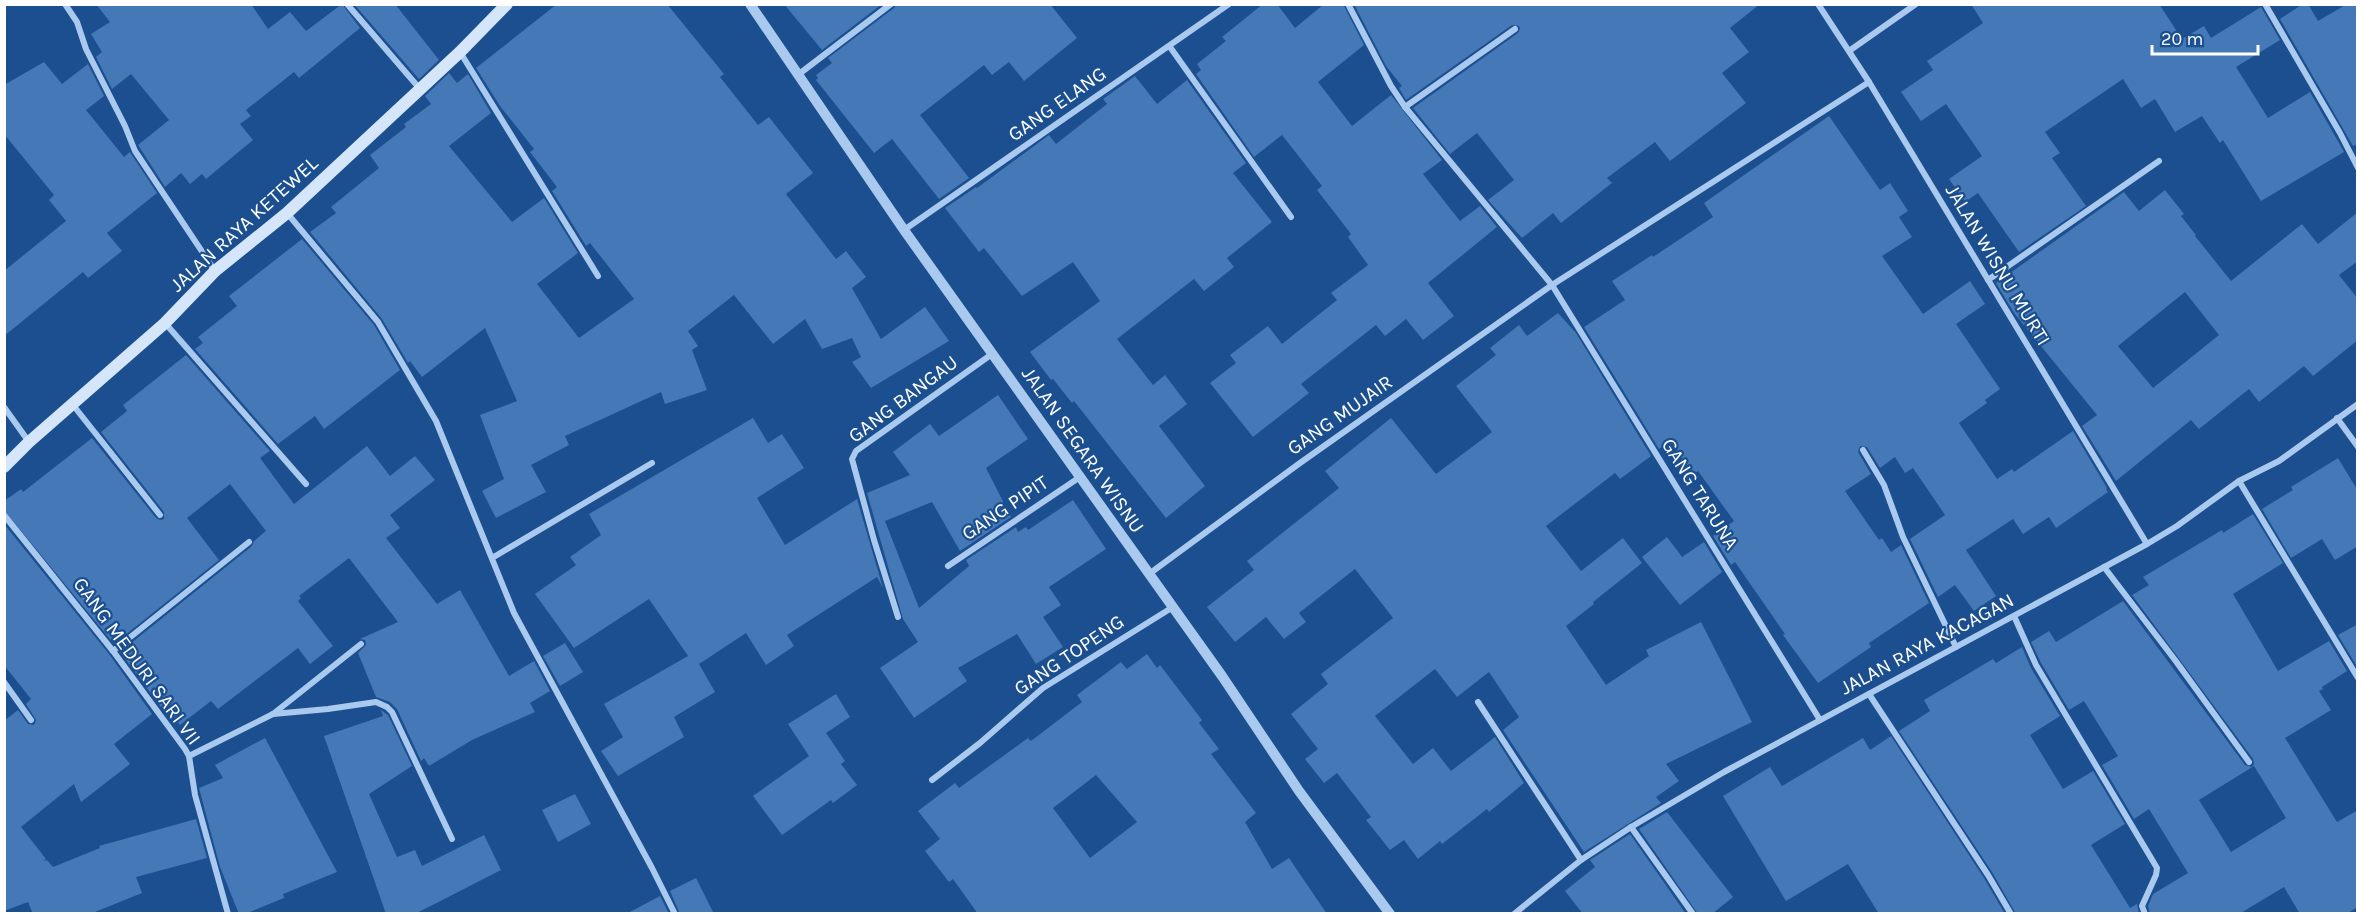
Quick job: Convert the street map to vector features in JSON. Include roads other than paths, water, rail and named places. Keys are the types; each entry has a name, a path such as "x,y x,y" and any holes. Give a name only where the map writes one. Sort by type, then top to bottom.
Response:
{"main road":[{"name":"JALAN RAYA KETEWEL","path":"4,467 165,323 215,271 287,213 460,52 507,4"}],"street":[{"path":"65,4 77,22 86,49 125,126 135,151 215,271"},
{"path":"347,4 420,89"},
{"name":"JALAN SEGARA WISNU","path":"750,4 904,230 1173,607 1299,791 1390,914"},
{"path":"799,74 891,4"},
{"name":"GANG ELANG","path":"904,230 1229,4"},
{"name":"GANG TARUNA","path":"1348,4 1391,86 1405,107 1552,285 1820,720"},
{"name":"JALAN WISNU MURTI","path":"1818,4 1869,82 2146,544"},
{"path":"1849,51 1916,4"},
{"path":"2265,4 2358,168"},
{"path":"1405,107 1515,29"},
{"path":"1170,47 1291,217"},
{"path":"460,52 598,276"},
{"name":"GANG MUJAIR","path":"1149,573 1552,285 1869,82"},
{"path":"1988,280 2159,161"},
{"path":"287,213 378,322 436,421 514,613 675,914"},
{"path":"165,323 306,484"},
{"name":"GANG BANGAU","path":"898,617 852,459 856,451 992,354"},
{"name":"JALAN RAYA KACAGAN","path":"1514,914 1581,860 1631,826 1724,772 2146,544 2177,526 2239,481 2279,460 2358,404"},
{"path":"72,405 160,515"},
{"path":"4,407 30,442"},
{"path":"2337,418 2358,447"},
{"path":"1863,450 1884,485 1903,537 1956,647"},
{"path":"492,558 652,463"},
{"name":"GANG PIPIT","path":"948,566 1080,477"},
{"path":"2239,481 2358,678"},
{"name":"GANG MEDURI SARI VII","path":"4,515 113,651 180,740 189,756 195,795 228,914"},
{"path":"113,651 249,542"},
{"path":"2104,567 2175,660 2248,762"},
{"name":"GANG TOPENG","path":"932,780 980,743 1043,688 1173,607"},
{"path":"2014,616 2036,665 2157,868 2142,906 2145,914"},
{"path":"189,756 273,714 361,644"},
{"path":"4,682 32,720"},
{"path":"1869,694 1988,874 2011,914"},
{"path":"273,714 375,702 387,707 392,712 452,839"},
{"path":"1478,702 1581,860"},
{"path":"1631,826 1693,914"}]}
